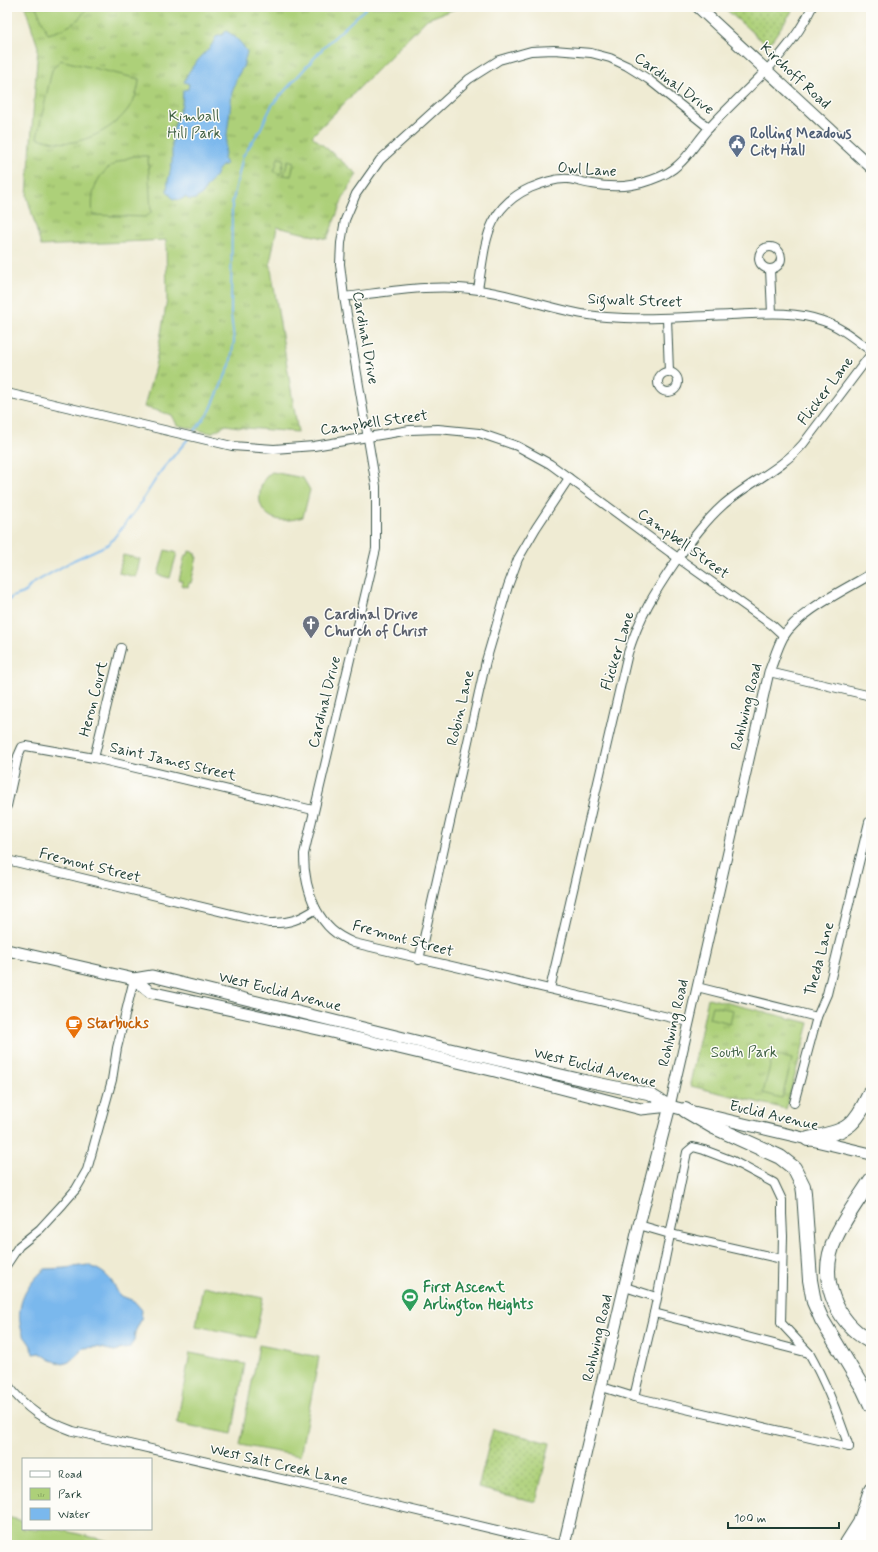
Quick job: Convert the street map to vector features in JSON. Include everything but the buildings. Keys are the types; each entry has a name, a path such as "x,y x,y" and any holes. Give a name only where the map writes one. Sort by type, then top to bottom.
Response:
{"highway":[{"path":"808,1139 836,1133 846,1128 862,1111 871,1090"},
{"path":"685,1110 714,1128 780,1156 794,1168 803,1186 810,1280 814,1302 822,1320 864,1390 871,1405"},
{"path":"871,1180 835,1238 830,1255 828,1275 830,1287 839,1313 855,1332 871,1342"},
{"path":"846,1545 860,1523 871,1490"},
{"path":"860,1545 871,1527"}],"main road":[{"name":"Kirchoff Road","path":"698,7 871,167"},
{"name":"West Euclid Avenue","path":"7,950 134,979 152,976 420,1042 587,1081 650,1094 670,1106"},
{"name":"West Euclid Avenue","path":"134,979 150,992 327,1031 641,1109 670,1106"},
{"name":"Euclid Avenue","path":"670,1106 871,1154"},
{"name":"Rohlwing Road","path":"564,1545 639,1225 670,1106"}],"street":[{"name":"Owl Lane","path":"478,289 488,235 494,219 509,201 520,193 542,183 554,180 568,179 593,185 617,187 640,184 665,174 678,165 709,128 767,71 807,18 812,7"},
{"name":"Cardinal Drive","path":"316,909 311,900 305,882 304,854 313,810 376,549 376,486 344,297 340,264 341,243 345,220 356,194 380,160 469,79 500,60 531,51 554,50 591,53 610,58 648,78 709,128"},
{"path":"770,269 772,313"},
{"name":"Sigwalt Street","path":"344,297 432,287 478,289 593,316 667,318 772,313 795,315 822,320 838,327 871,353"},
{"path":"667,318 669,372"},
{"name":"Flicker Lane","path":"550,989 628,653 646,608 654,593 678,558 702,528 724,505 793,456 871,353"},
{"name":"Campbell Street","path":"7,393 232,446 274,449 314,446 410,430 438,429 479,433 517,446 550,464 772,625 784,636"},
{"name":"Robin Lane","path":"420,960 486,661 508,586 518,559 569,478"},
{"name":"Rohlwing Road","path":"670,1106 769,672 778,648 784,636 802,617 871,574"},
{"name":"Heron Court","path":"94,758 121,648"},
{"path":"769,672 871,696"},
{"name":"Saint James Street","path":"7,806 18,756 22,747 26,746 94,758 313,810"},
{"name":"Theda Lane","path":"794,1103 817,1017 827,994 868,822"},
{"name":"Fremont Street","path":"7,860 269,923 286,923 294,921 316,909 326,924 339,936 354,943 420,960 689,1022"},
{"path":"7,1264 19,1246 40,1229 76,1189 87,1170 112,1080 117,1048 134,979"},
{"path":"697,987 817,1017"},
{"path":"602,1387 634,1397 849,1447 841,1422 826,1386 809,1353 781,1323 783,1236 782,1200 774,1183 733,1161 704,1150 693,1147 688,1152 656,1297 654,1313 634,1397"},
{"path":"639,1225 670,1234 782,1259"},
{"path":"625,1287 656,1297"},
{"path":"654,1313 809,1353"},
{"name":"West Salt Creek Lane","path":"7,1384 23,1404 36,1414 53,1424 73,1431 560,1545"}],"green space":[{"name":"Kimball Hill Park","path":"25,7 278,7 285,13 292,7 460,7 427,19 312,136 357,174 344,196 327,239 277,227 270,263 298,432 226,425 211,433 177,425 172,415 144,407 155,367 167,300 166,240 41,246 27,196 38,47"},
{"path":"36,7 87,7 76,22 48,34"},
{"path":"723,7 795,7 768,46"},
{"path":"60,60 139,79 133,102 117,121 97,134 85,139 65,143 37,138 52,70"},
{"path":"134,156 148,156 151,213 145,217 93,215 93,193 100,176 114,164"},
{"path":"278,158 284,159 281,174 274,172"},
{"path":"288,160 294,162 291,176 284,175"},
{"path":"272,472 303,478 310,490 303,517 292,520 276,519 266,514 263,510 260,499 261,487 265,478"},
{"path":"165,550 177,553 170,578 158,575"},
{"path":"189,551 196,553 195,557 197,557 191,583 189,583 188,587 181,585 182,581 179,580 185,555 188,555"},
{"path":"123,555 140,559 136,577 119,573"},
{"name":"South Park","path":"708,998 809,1023 786,1109 691,1086 690,1084"},
{"path":"712,1006 733,1010 730,1023 709,1018"},
{"path":"773,1054 792,1059 782,1098 763,1093"},
{"path":"203,1286 263,1298 255,1338 196,1326"},
{"path":"259,1345 319,1357 300,1456 240,1445"},
{"path":"190,1353 245,1364 232,1434 177,1423"},
{"path":"493,1429 550,1443 536,1502 478,1488"},
{"path":"7,1517 22,1521 22,1530 61,1530 125,1545 7,1545"}],"water":[{"path":"226,31 238,40 247,52 243,67 237,77 232,93 224,160 226,164 218,170 203,194 190,200 185,197 180,200 173,199 167,191 172,163 172,133 182,104 183,90 188,89 189,84 184,82 186,76 211,46 216,37 218,35 222,35"},
{"path":"88,1265 107,1276 119,1295 134,1301 142,1310 141,1320 135,1332 134,1341 129,1348 114,1351 97,1347 84,1348 69,1362 63,1364 51,1360 40,1353 33,1354 30,1345 22,1332 20,1322 21,1305 27,1289 45,1269"}],"waterway":[{"path":"192,434 210,411 230,365 234,341 231,314 232,204 243,156 260,130 272,105 326,45 367,7"},
{"path":"7,602 12,597 24,593 32,584 74,560 109,544 136,510 161,471 188,439"}],"place":[{"name":"Rolling Meadows City Hall","path":"737,158"},
{"name":"Cardinal Drive Church of Christ","path":"311,639"},
{"name":"Starbucks","path":"74,1039"},
{"name":"First Ascent Arlington Heights","path":"410,1312"}]}
